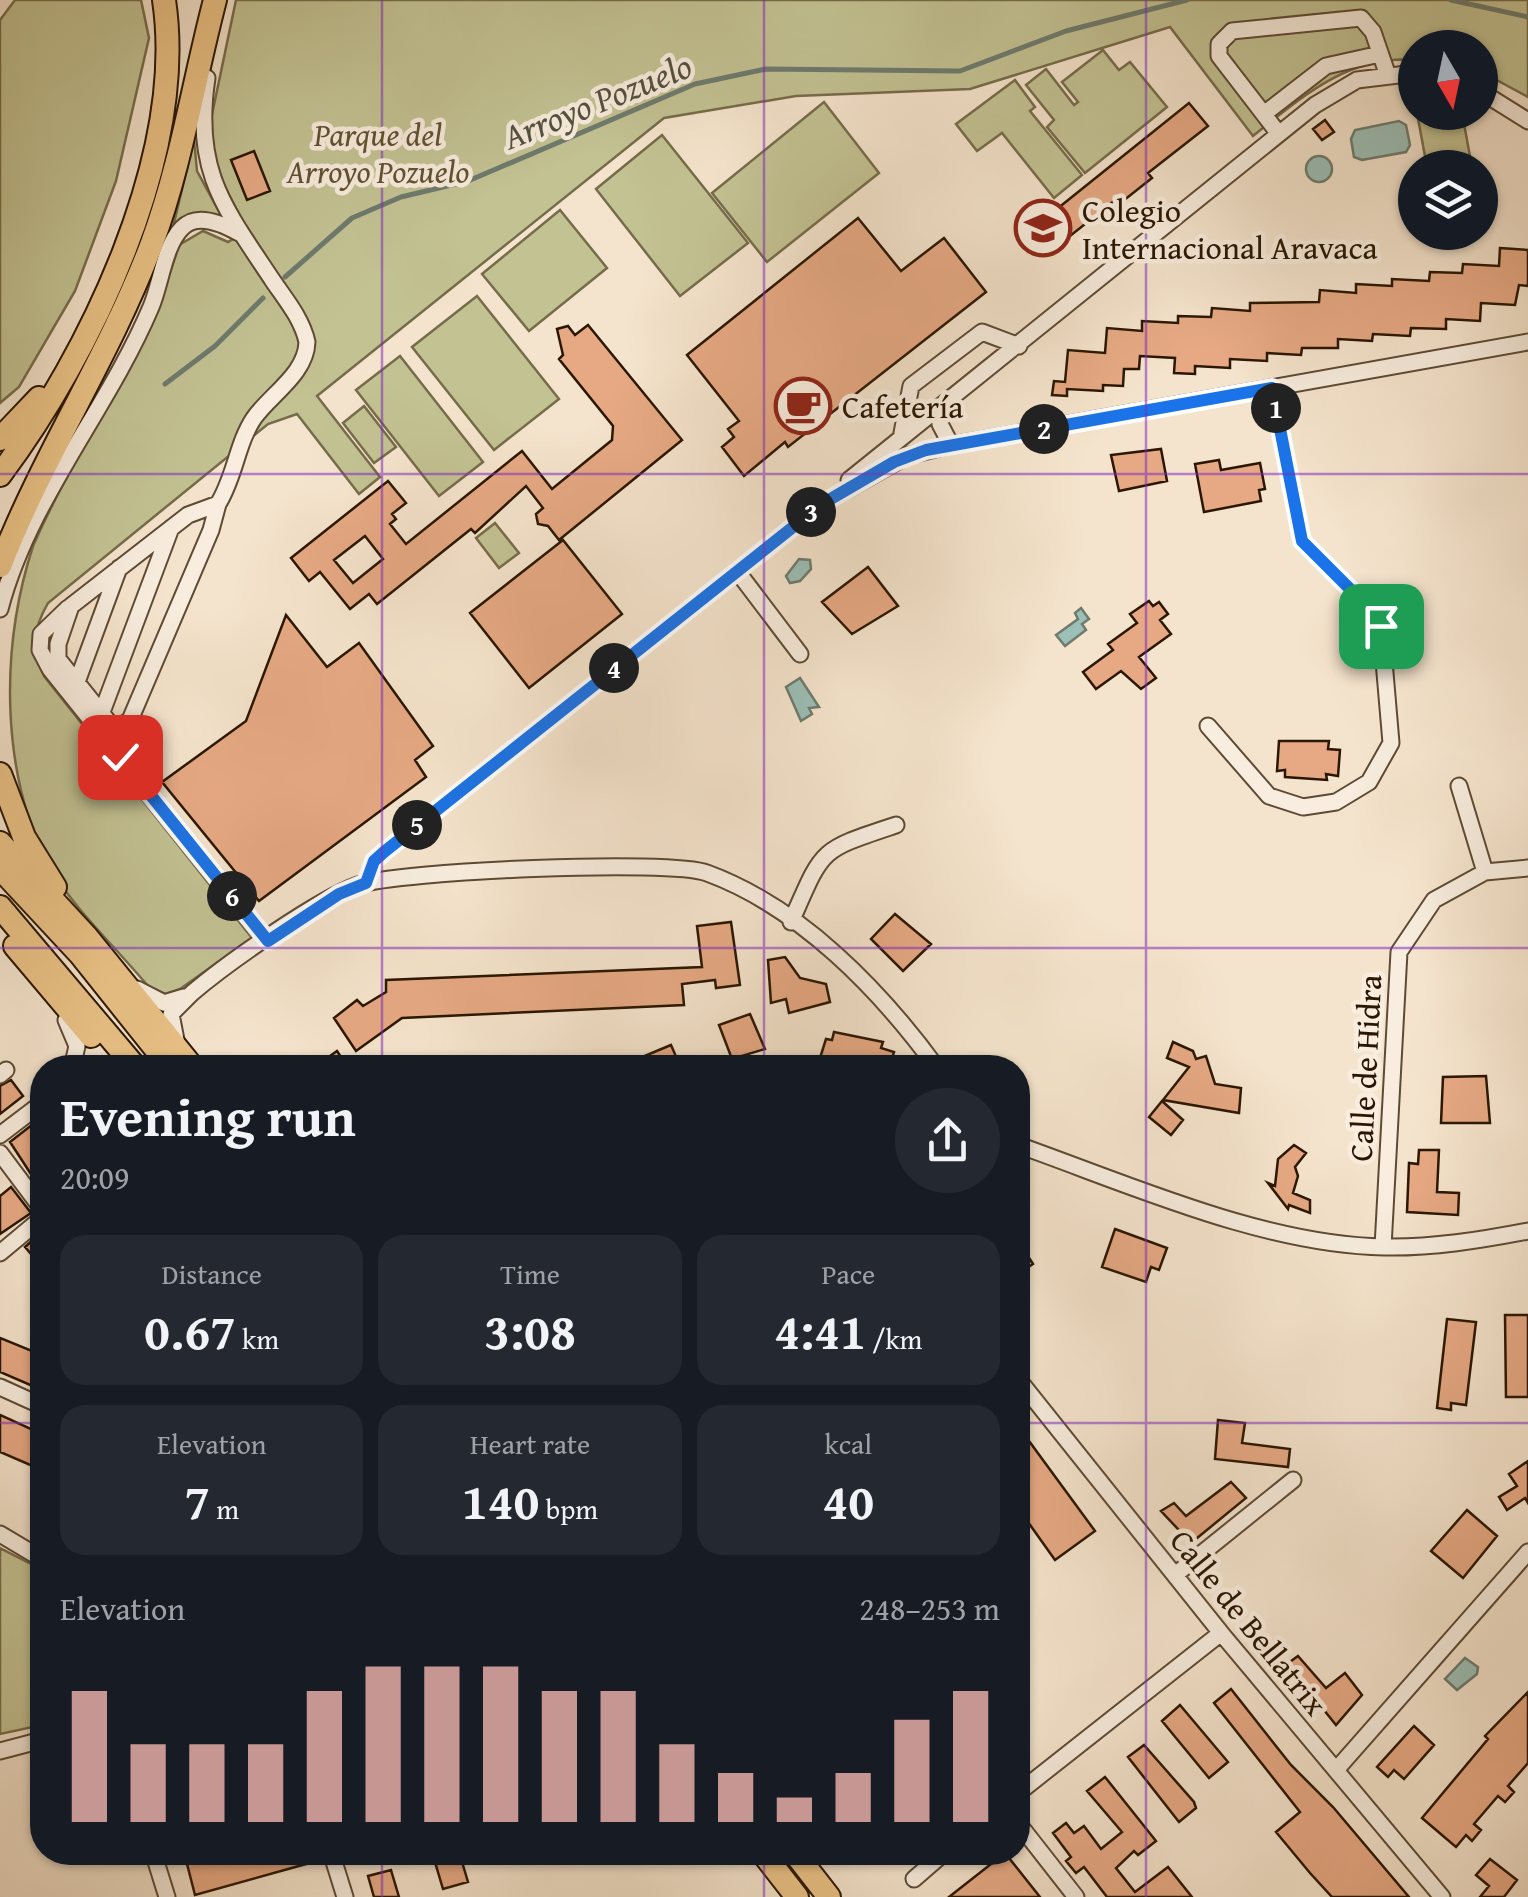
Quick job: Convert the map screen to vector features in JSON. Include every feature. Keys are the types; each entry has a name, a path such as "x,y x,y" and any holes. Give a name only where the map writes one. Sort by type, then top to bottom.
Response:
{"highway":[{"path":"0,475 68,377 96,318 137,212 154,142 165,62 164,0"},
{"path":"0,566 22,510 110,340 166,202 215,0"},
{"path":"0,439 60,372 96,318"},
{"path":"0,489 56,426 110,340"},
{"path":"0,774 24,837 86,936"},
{"path":"0,843 121,978 177,1055"},
{"path":"0,868 175,1055"},
{"path":"0,907 125,1055"},
{"path":"0,928 107,1055"},
{"path":"772,1865 797,1897"},
{"path":"804,1865 829,1897"}],"street":[{"path":"71,606 58,644 58,658 115,730 130,720 211,530 218,504 230,486 250,424 295,372 306,351 296,316 216,189 201,136 215,0"},
{"path":"1280,134 1219,56 1218,44 1232,31 1361,18 1369,24 1387,73"},
{"path":"1264,114 1326,66 1380,54"},
{"path":"366,883 374,861 384,852 822,504 902,433 1019,346 1280,134 1336,91 1398,73"},
{"path":"1498,102 1528,121"},
{"path":"0,609 10,572 34,518 151,308 178,232 189,223 206,220 242,235"},
{"path":"902,433 911,386 982,332 1019,346"},
{"path":"1505,346 1528,334"},
{"path":"822,504 894,462 952,445 1528,342"},
{"path":"1208,726 1269,796 1303,807 1336,802 1369,782 1391,743 1381,626 1364,603 1302,541 1272,388"},
{"path":"941,406 940,424 952,445"},
{"path":"218,504 188,515 71,606 41,634 40,650 50,669 268,941"},
{"path":"102,712 171,528"},
{"path":"78,682 119,568"},
{"path":"737,571 800,654"},
{"path":"1458,786 1485,872"},
{"path":"791,922 816,866 832,846 896,825"},
{"path":"180,1055 171,1014 192,993 339,894 366,883 428,876 686,867 728,881 791,922 870,983 927,1055"},
{"name":"Calle de Hidra","path":"1383,1247 1399,952 1434,900 1485,872 1528,868"},
{"path":"29,962 74,1032 73,1055"},
{"path":"121,978 149,998 164,1002 192,993"},
{"path":"0,1135 30,1112"},
{"path":"1030,1149 1242,1222 1319,1240 1383,1247 1446,1244 1528,1231"},
{"path":"0,1153 30,1193"},
{"path":"0,1252 30,1228"},
{"path":"0,1387 30,1401"},
{"name":"Calle de Bellatrix","path":"1030,1394 1221,1633 1442,1897"},
{"path":"1175,1575 1294,1480"},
{"path":"0,1534 30,1552"},
{"path":"1336,1770 1528,1552"},
{"path":"1030,1784 1221,1633"},
{"path":"0,1751 30,1743"},
{"path":"1030,1838 1076,1897"},
{"path":"157,1865 167,1897"},
{"path":"335,1865 345,1897"},
{"path":"914,1878 930,1865"}],"green space":[{"path":"15,0 141,0 149,38 116,181 75,291 19,387 0,403 0,20"},
{"name":"Parque del Arroyo Pozuelo","path":"236,0 1528,0 1528,97 1498,81 1498,30 1398,30 1398,60 1368,64 1327,81 1253,136 1170,27 970,89 796,96 664,118 317,396 380,477 359,494 297,414 268,424 48,603 36,639 44,676 252,938 180,989 165,994 148,986 50,869 34,832 14,752 11,668 22,585 33,546 149,324 179,245 203,231 228,242 247,230 214,166 210,124"},
{"path":"1103,50 1119,70 1130,62 1167,107 1085,173 1047,127 1054,120 1026,85 1046,69 1074,105 1078,102 1062,82"},
{"path":"1015,80 1035,107 1030,111 1082,175 1054,198 1002,133 977,151 956,124"},
{"path":"824,102 879,173 767,262 712,193"},
{"path":"1420,130 1465,130 1469,150 1424,150"},
{"path":"662,135 748,243 680,296 596,189"},
{"path":"194,139 197,171 223,219 174,223"},
{"path":"560,210 607,268 529,331 482,274"},
{"path":"477,296 559,399 494,450 412,347"},
{"path":"400,356 483,462 439,496 356,390"},
{"path":"364,406 396,447 374,463 343,423"},
{"path":"495,523 519,553 499,568 476,538"},
{"path":"0,1548 30,1563 30,1728 0,1734"}],"water":[{"path":"1398,121 1398,130 1407,130 1410,145 1398,153 1362,160 1354,157 1351,139 1355,130"},
{"path":"1319,156 1328,160 1332,169 1328,178 1319,182 1310,178 1306,169 1310,160"},
{"path":"799,559 810,560 811,569 800,581 790,583 786,576"},
{"path":"1081,608 1089,619 1082,624 1086,630 1065,646 1056,635 1078,619 1075,613"},
{"path":"800,678 819,707 809,708 812,714 801,721 786,687"},
{"path":"1465,1658 1478,1667 1477,1674 1457,1690 1445,1679"}],"building":[{"path":"1189,103 1208,126 1148,173 1152,178 1118,205 1115,200 1055,248 1037,225"},
{"path":"1325,120 1334,132 1322,140 1313,129"},
{"path":"254,151 270,191 247,200 231,160"},
{"path":"858,218 901,271 944,238 986,292 788,447 785,442 744,476 722,447 734,437 728,429 739,421 687,355"},
{"path":"1500,248 1528,250 1528,286 1519,285 1515,305 1481,303 1480,321 1446,319 1446,329 1411,328 1410,336 1373,334 1372,341 1338,339 1338,348 1302,348 1301,355 1267,353 1267,361 1230,359 1230,368 1195,366 1195,374 1174,373 1175,358 1140,356 1139,369 1124,369 1123,386 1103,385 1103,391 1067,389 1067,396 1052,395 1054,381 1065,382 1068,350 1105,353 1107,328 1142,331 1142,321 1178,323 1178,316 1211,317 1212,308 1250,311 1250,303 1319,302 1320,290 1356,293 1356,284 1392,286 1392,279 1429,281 1430,272 1462,273 1463,264 1499,266"},
{"path":"588,325 682,440 559,540 548,526 538,524 536,514 543,508 526,486 475,533 471,529 377,604 369,594 350,609 320,572 309,581 291,558 388,481 406,503 392,514 396,519 390,524 406,544 522,451 552,489 612,440 613,426 559,359 563,355 557,329 568,326 575,335","holes":["365,536 383,559 353,583 334,560"]},
{"path":"1161,449 1167,481 1119,491 1111,455"},
{"path":"1219,460 1221,470 1260,463 1265,489 1259,490 1261,501 1204,512 1195,464"},
{"path":"563,540 622,614 529,688 470,613"},
{"path":"868,567 898,606 852,634 822,602"},
{"path":"1149,601 1153,606 1159,602 1168,614 1160,620 1171,634 1139,657 1156,678 1141,689 1121,671 1096,689 1083,672 1113,650 1108,644 1137,623 1130,614"},
{"path":"286,615 327,667 359,643 433,746 415,760 426,777 259,901 162,782 246,721"},
{"path":"1279,741 1329,741 1328,749 1340,750 1338,776 1326,774 1327,780 1285,777 1285,770 1277,771"},
{"path":"895,914 931,944 903,971 871,939"},
{"path":"731,922 740,985 716,988 715,980 682,984 684,1005 402,1018 356,1051 334,1018 357,1000 363,1006 386,992 386,980 702,967 697,926"},
{"path":"785,957 800,978 826,984 830,1002 789,1013 786,999 771,1003 768,960"},
{"path":"750,1014 765,1049 730,1055 719,1025"},
{"path":"834,1032 883,1042 881,1048 894,1052 821,1055 826,1039 832,1040"},
{"path":"1173,1042 1193,1051 1196,1059 1206,1056 1215,1084 1241,1088 1239,1113 1163,1100 1189,1067 1167,1058"},
{"path":"671,1045 675,1055 647,1055"},
{"path":"1486,1076 1490,1123 1441,1123 1443,1077"},
{"path":"11,1080 23,1096 0,1114 0,1086"},
{"path":"1162,1101 1183,1120 1171,1135 1149,1117"},
{"path":"30,1126 30,1173 10,1142"},
{"path":"1294,1145 1306,1153 1295,1167 1298,1176 1293,1193 1310,1200 1310,1213 1289,1205 1288,1209 1268,1183 1275,1186 1278,1159"},
{"path":"1419,1150 1439,1150 1437,1192 1459,1193 1458,1215 1407,1212 1409,1163 1418,1164"},
{"path":"11,1187 30,1214 0,1234 0,1196"},
{"path":"1115,1229 1167,1248 1159,1270 1151,1267 1146,1282 1102,1267"},
{"path":"1505,1315 1528,1315 1528,1397 1506,1397"},
{"path":"1447,1319 1476,1322 1466,1405 1451,1403 1451,1410 1437,1408"},
{"path":"0,1338 30,1350 30,1385 0,1372"},
{"path":"0,1415 30,1429 30,1465 0,1452"},
{"path":"1218,1420 1245,1423 1242,1443 1290,1449 1288,1467 1215,1459"},
{"path":"1030,1442 1095,1531 1055,1560 1030,1525"},
{"path":"1528,1461 1528,1503 1525,1498 1507,1510 1499,1497 1517,1486 1509,1474"},
{"path":"1231,1482 1246,1498 1191,1543 1161,1511 1174,1503 1186,1516"},
{"path":"1467,1510 1497,1536 1463,1578 1431,1551"},
{"path":"1298,1656 1326,1688 1345,1673 1362,1695 1336,1725 1287,1664"},
{"path":"1231,1689 1291,1765 1333,1807 1409,1897 1332,1897 1310,1873 1276,1832 1300,1812 1214,1703"},
{"path":"1528,1692 1528,1763 1508,1786 1514,1792 1505,1802 1498,1796 1474,1824 1481,1830 1472,1841 1466,1835 1456,1847 1422,1818 1488,1739 1485,1736"},
{"path":"1180,1705 1228,1762 1209,1778 1162,1721"},
{"path":"1414,1726 1434,1745 1404,1779 1394,1770 1388,1777 1377,1767"},
{"path":"1144,1745 1194,1802 1196,1808 1179,1822 1128,1757"},
{"path":"1105,1777 1156,1841 1138,1855 1134,1851 1116,1868 1135,1892 1168,1867 1192,1897 1107,1897 1084,1867 1076,1873 1066,1861 1071,1857 1053,1833 1066,1823 1074,1833 1084,1826 1101,1849 1122,1832 1087,1791"},
{"path":"1490,1859 1517,1880 1504,1897 1480,1897 1489,1886 1476,1875"},
{"path":"187,1865 302,1865 195,1895"},
{"path":"436,1865 463,1865 468,1882 443,1889"},
{"path":"990,1865 1015,1865 1040,1897 949,1897"},
{"path":"391,1870 399,1897 374,1897 368,1876"}],"waterway":[{"name":"Arroyo Pozuelo","path":"285,277 352,218 401,197 468,181 695,84 766,69 960,71 1066,31 1187,0"},
{"name":"Arroyo Pozuelo","path":"1451,0 1528,17"},
{"name":"Arroyo Pozuelo","path":"165,384 215,346 263,298"}],"place":[{"name":"Colegio Internacional Aravaca","path":"1043,228"},
{"name":"Cafetería","path":"803,406"}],"route":[{"path":"120,757 268,941 339,894 366,883 374,861 384,852 822,504 894,462 926,450 1272,388 1302,541 1364,603 1381,626"}]}
